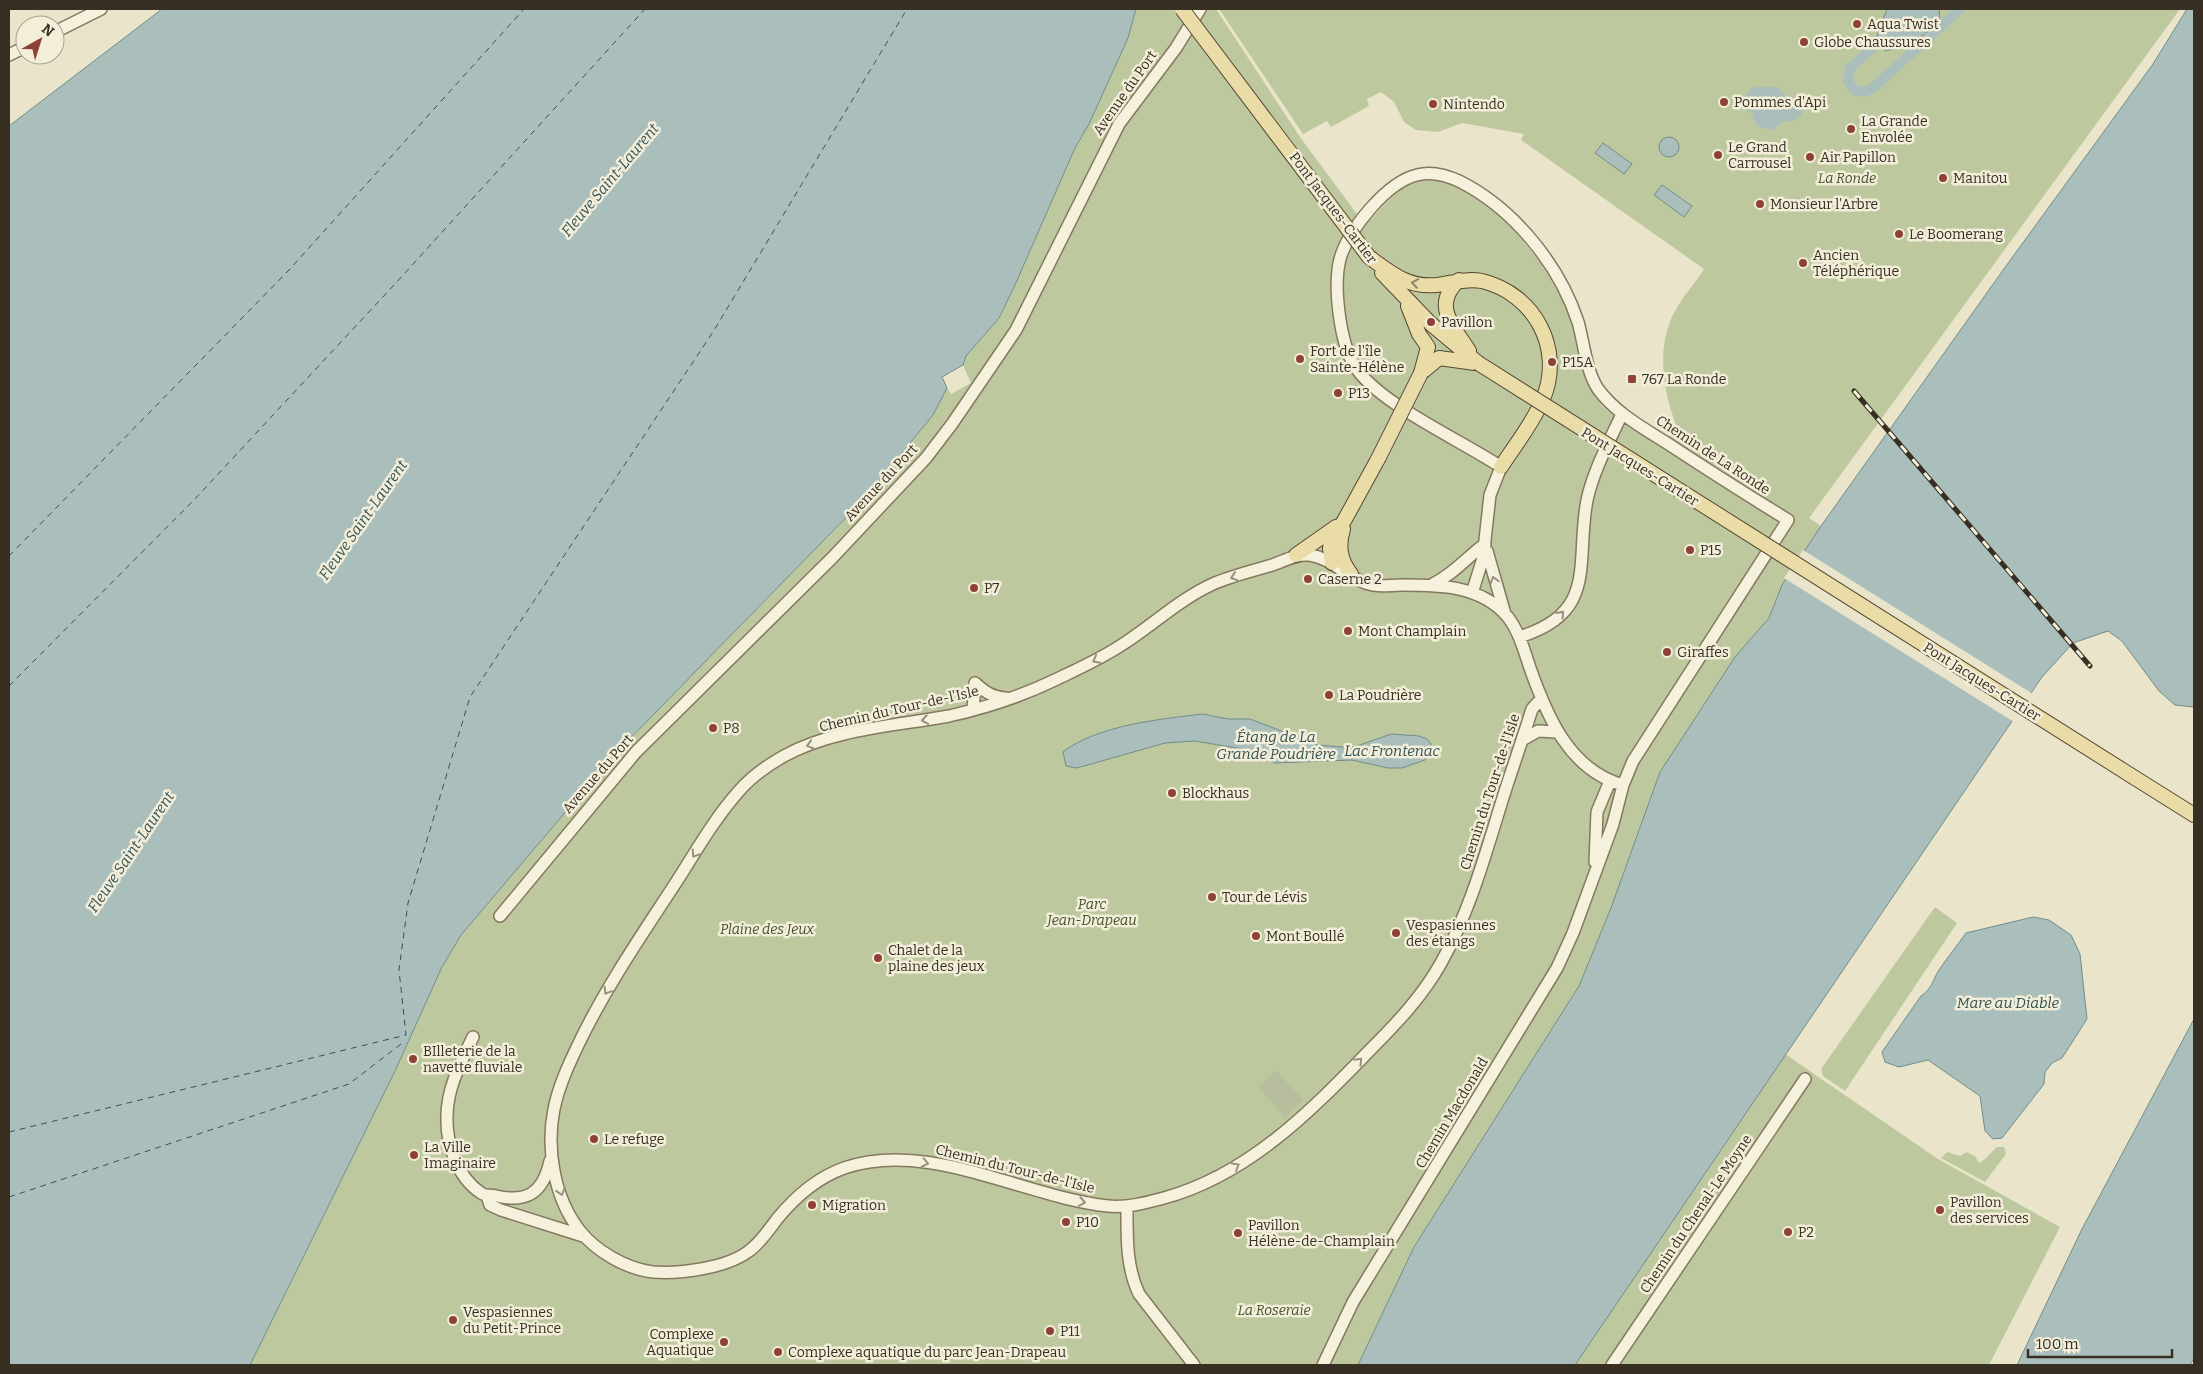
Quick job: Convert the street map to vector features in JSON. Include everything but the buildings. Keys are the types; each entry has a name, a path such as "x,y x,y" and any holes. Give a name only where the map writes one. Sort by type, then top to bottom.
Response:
{"main road":[{"name":"Pont Jacques-Cartier","path":"1182,9 1369,257 1405,298 1442,334 1478,363 2194,815"},
{"path":"1369,257 1396,277 1411,284 1436,285 1459,280 1480,281 1494,285 1524,303 1543,330 1549,350 1550,372 1543,400 1501,467"},
{"path":"1459,280 1447,295 1446,311 1453,326 1478,363"},
{"path":"1332,563 1330,549 1332,539 1378,459 1421,373 1428,347 1419,334 1405,298"},
{"path":"1421,373 1439,358 1478,363"},
{"path":"1296,555 1344,521"},
{"path":"1344,521 1340,539 1341,559 1351,574"}],"street":[{"path":"65,27 100,9"},
{"name":"Avenue du Port","path":"500,916 597,796 636,752 833,557 926,458 947,431 1016,330 1119,124 1176,48 1200,9"},
{"name":"Chemin de La Ronde","path":"1501,467 1376,390 1354,365 1344,343 1338,275 1345,245 1372,208 1410,177 1429,173 1456,180 1495,206 1526,234 1551,267 1573,308 1597,387 1622,414 1788,520"},
{"path":"1519,636 1541,630 1554,622 1576,595 1581,568 1584,517 1591,485 1622,414"},
{"path":"1472,593 1486,544 1490,495 1501,467"},
{"name":"Chemin Macdonald","path":"1323,1365 1354,1302 1552,977 1573,932 1613,824 1623,784 1633,761 1754,577 1788,520"},
{"path":"1431,585 1454,572 1473,553 1486,544"},
{"path":"1486,544 1494,581 1505,614"},
{"name":"Chemin du Tour-de-l'Isle","path":"473,1037 450,1094 447,1130 451,1146 461,1171 479,1192 487,1196 494,1195 519,1199 534,1192 547,1177 551,1157 552,1115 557,1096 564,1075 590,1019 699,847 745,784 781,758 803,747 857,732 973,710 1050,683 1122,645 1179,602 1212,584 1281,562 1296,555 1317,556 1373,585 1452,586 1472,593 1505,614 1519,636 1541,699 1532,709 1464,919 1442,962 1416,1000 1313,1109 1261,1151 1194,1188 1127,1207 1077,1201 969,1172 913,1160 876,1161 843,1168 821,1178 802,1192 749,1251 732,1260 710,1267 653,1272 617,1260 583,1236 490,1205 487,1196"},
{"path":"1332,563 1336,570 1349,582 1364,587 1373,585"},
{"path":"973,710 975,683 994,697 1006,698"},
{"path":"1541,699 1556,732 1593,771 1610,781 1623,784"},
{"path":"1524,738 1538,731 1556,732"},
{"name":"Chemin Macdonald","path":"1594,871 1596,820 1610,781"},
{"path":"1596,820 1613,824"},
{"name":"Chemin du Chenal-Le Moyne","path":"1612,1365 1805,1079"},
{"name":"Chemin du Tour-de-l'Isle","path":"551,1157 563,1199 583,1236"},
{"path":"1127,1207 1129,1260 1133,1282 1139,1294 1194,1365"}],"green space":[{"name":"Parc Jean-Drapeau","path":"1136,9 1216,9 1300,137 1365,225 1394,195 1414,183 1437,181 1460,188 1483,202 1506,222 1526,244 1557,290 1571,322 1583,370 1593,393 1600,403 1614,417 1634,431 1645,436 1654,436 1680,435 1666,392 1663,361 1664,346 1667,331 1675,310 1704,269 1521,140 1524,134 1462,123 1438,132 1416,130 1404,122 1394,102 1381,92 1367,99 1369,106 1331,127 1327,121 1303,134 1219,9 2180,9 1809,518 1821,526 1782,585 1769,618 1737,655 1660,773 1611,908 1579,986 1414,1247 1358,1365 250,1365 395,1071 442,967 461,935 613,756 866,497 933,415 947,388 951,394 971,383 963,365 966,356 999,318 1075,148 1089,124 1128,38"},
{"path":"1935,907 1957,923 1845,1091 1823,1076 1821,1069"},
{"path":"1785,1054 1938,1159 2060,1227 1989,1365 1575,1365"},
{"path":"1276,1070 1303,1100 1285,1117 1258,1087"},
{"path":"1997,1147 2004,1147 2006,1154 1985,1182 1941,1158 1947,1152 1960,1156 1966,1152 1975,1156 1979,1163"}],"water":[{"name":"Fleuve Saint-Laurent","path":"162,9 1136,9 1128,38 1089,124 1075,148 999,318 966,356 963,365 942,377 947,388 933,415 866,497 614,755 461,935 442,967 395,1071 250,1365 9,1365 9,126"},
{"path":"1887,9 1939,9 1940,22 1914,42 1886,51 1875,41"},
{"path":"2187,9 2194,9 2194,707 2175,705 2159,691 2122,641 2108,631 2073,643 2042,677 1575,1365 1358,1365 1414,1247 1579,986 1611,908 1660,772 1735,657 1769,618 1782,585 1821,526 2153,64"},
{"path":"1665,137 1673,137 1679,143 1679,151 1673,157 1665,157 1659,151 1659,143"},
{"path":"1603,143 1632,164 1624,174 1595,153"},
{"path":"1662,185 1692,206 1684,217 1654,195"},
{"name":"Étang de La Grande Poudrière","path":"1203,714 1228,719 1250,719 1318,745 1354,747 1391,734 1419,736 1427,739 1431,744 1432,751 1425,760 1402,768 1388,768 1352,760 1275,763 1249,750 1195,741 1165,743 1077,768 1066,766 1063,752 1094,735 1130,725"},
{"name":"Mare au Diable","path":"2033,917 2049,920 2071,935 2080,954 2087,1019 2062,1058 2052,1063 2045,1072 2044,1084 2002,1138 1993,1139 1985,1131 1980,1096 1928,1060 1899,1067 1885,1062 1882,1052 1921,996 1930,988 1939,970 1966,933"},
{"path":"2194,1019 2194,1358 2190,1365 2017,1365 2082,1229"}],"pier":[{"path":"1803,550 2033,694 2014,722 1784,578"}],"waterway":[{"path":"1888,34 1850,68 1848,81 1854,90 1864,92 1873,88 1960,9"},
{"path":"1755,92 1775,92 1780,97 1777,103 1774,104 1765,99 1760,102 1760,106 1766,115 1790,106 1796,109 1797,112 1792,116 1782,116 1771,125 1762,122 1758,117 1757,111 1746,103 1755,92"}],"ferry route":[{"path":"9,556 290,269 524,9"},
{"path":"9,686 193,501 394,285 645,9"},
{"path":"9,1132 406,1035 399,970 408,903 470,697 713,332 907,9"},
{"path":"9,1197 349,1084 401,1044"}],"railway":[{"path":"1854,391 2090,666"}],"place":[{"name":"Aqua Twist","path":"1857,24"},
{"name":"Globe Chaussures","path":"1804,42"},
{"name":"Pommes d'Api","path":"1724,102"},
{"name":"Nintendo","path":"1433,104"},
{"name":"La Grande Envolée","path":"1851,129"},
{"name":"Le Grand Carrousel","path":"1718,155"},
{"name":"Air Papillon","path":"1810,157"},
{"name":"Manitou","path":"1943,178"},
{"name":"Monsieur l'Arbre","path":"1760,204"},
{"name":"Le Boomerang","path":"1899,234"},
{"name":"Ancien Téléphérique","path":"1803,263"},
{"name":"Pavillon","path":"1431,322"},
{"name":"Fort de l'île Sainte-Hélène","path":"1300,359"},
{"name":"P15A","path":"1552,362"},
{"name":"767 La Ronde","path":"1632,379"},
{"name":"P13","path":"1338,393"},
{"name":"P15","path":"1690,550"},
{"name":"Caserne 2","path":"1308,579"},
{"name":"P7","path":"974,588"},
{"name":"Mont Champlain","path":"1348,631"},
{"name":"Giraffes","path":"1667,652"},
{"name":"La Poudrière","path":"1329,695"},
{"name":"P8","path":"713,728"},
{"name":"Blockhaus","path":"1172,793"},
{"name":"Tour de Lévis","path":"1212,897"},
{"name":"Vespasiennes des étangs","path":"1396,933"},
{"name":"Mont Boullé","path":"1256,936"},
{"name":"Chalet de la plaine des jeux","path":"878,958"},
{"name":"BIlleterie de la navette fluviale","path":"413,1059"},
{"name":"Le refuge","path":"594,1139"},
{"name":"La Ville Imaginaire","path":"414,1155"},
{"name":"Migration","path":"812,1205"},
{"name":"Pavillon des services","path":"1940,1210"},
{"name":"P10","path":"1066,1222"},
{"name":"P2","path":"1788,1232"},
{"name":"Pavillon Hélène-de-Champlain","path":"1238,1233"},
{"name":"Vespasiennes du Petit-Prince","path":"453,1320"},
{"name":"P11","path":"1050,1331"},
{"name":"Complexe Aquatique","path":"724,1342"},
{"name":"Complexe aquatique du parc Jean-Drapeau","path":"778,1352"}],"park label":[{"name":"La Ronde","path":"1847,178"},
{"name":"Plaine des Jeux","path":"767,929"},
{"name":"La Roseraie","path":"1274,1310"}],"water label":[{"name":"Lac Frontenac","path":"1392,751"}]}
